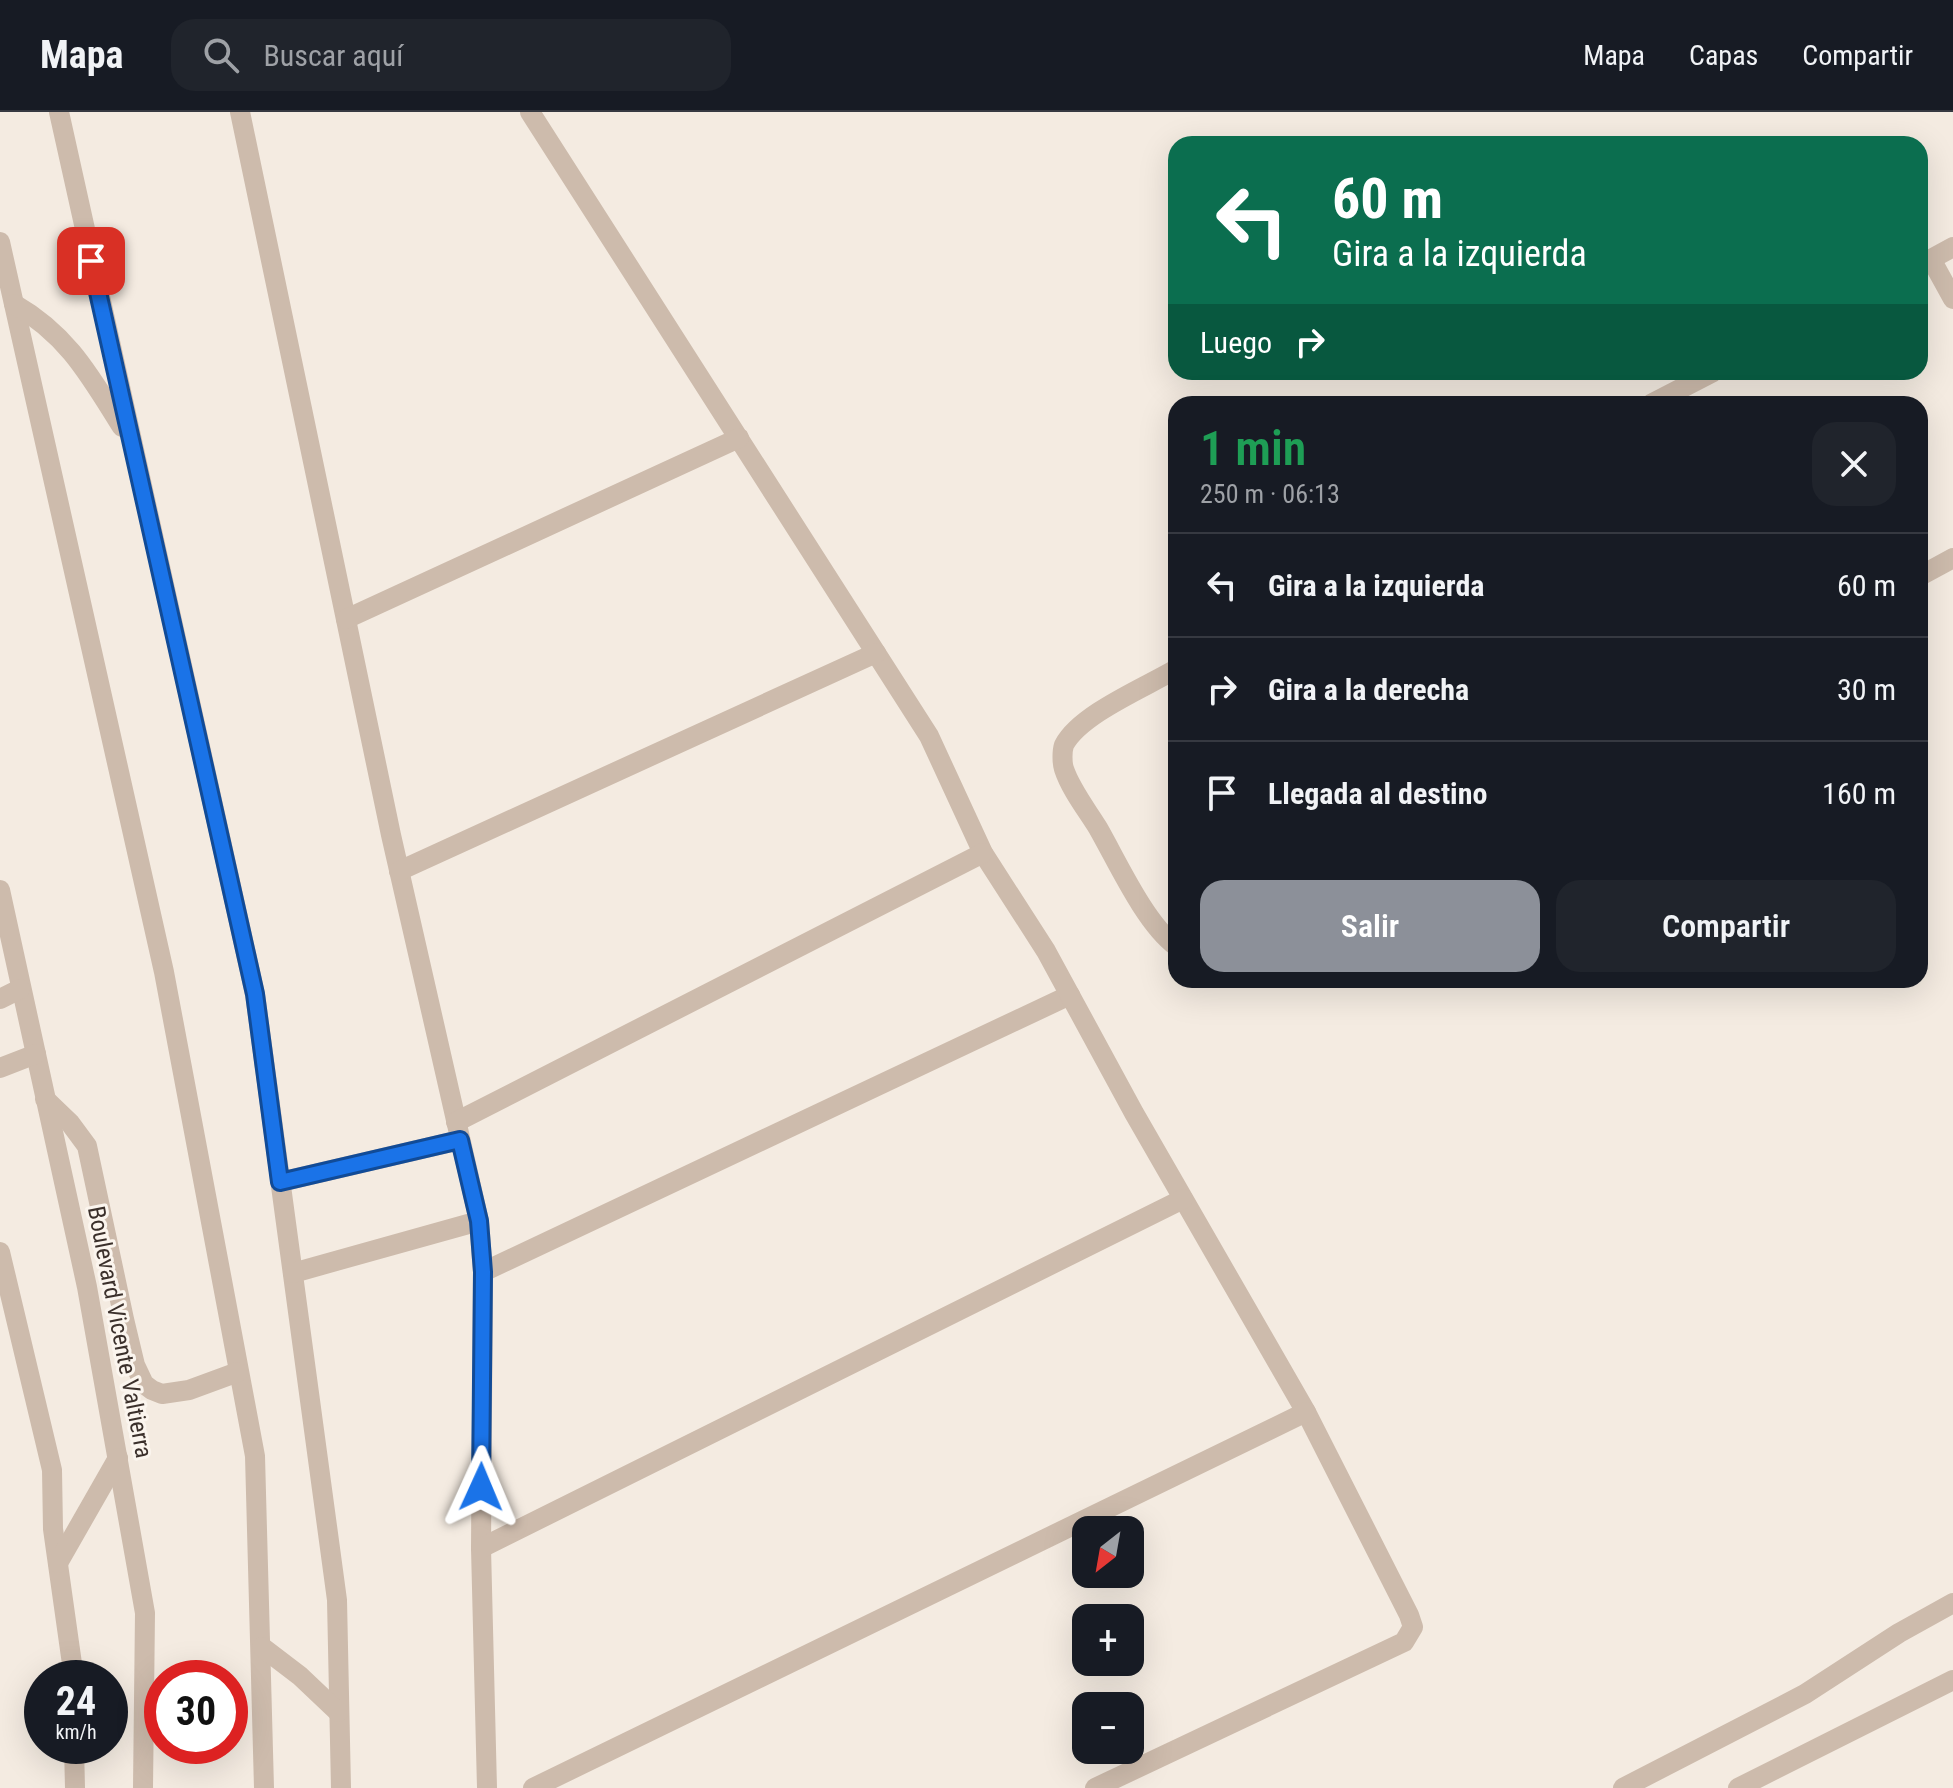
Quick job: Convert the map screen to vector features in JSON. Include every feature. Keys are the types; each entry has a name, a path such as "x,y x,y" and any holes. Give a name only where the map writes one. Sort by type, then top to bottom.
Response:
{"street":[{"path":"59,112 255,994 337,1600 341,1788"},
{"path":"240,112 399,871 479,1221 483,1272 481,1548 487,1788"},
{"path":"530,112 929,736 983,853 1046,951 1183,1199 1306,1412 1409,1615 1413,1627 1404,1642 1095,1788"},
{"path":"0,242 164,972 255,1456 264,1788"},
{"path":"1928,261 1953,247"},
{"path":"1928,265 1953,299"},
{"path":"14,304 35,316 64,341 131,441"},
{"path":"1666,396 1698,380"},
{"path":"346,619 739,438"},
{"path":"1928,572 1953,558"},
{"path":"399,871 876,653"},
{"path":"1168,674 1075,730 1063,748 1064,768 1077,793 1149,916 1168,940"},
{"path":"280,1182 458,1131 983,853"},
{"name":"Boulevard Vicente Valtierra","path":"0,890 87,1287 145,1613 143,1788"},
{"path":"0,999 20,989"},
{"path":"483,1272 1070,995"},
{"path":"0,1068 36,1054"},
{"path":"45,1099 70,1123 87,1146 135,1365 144,1384 162,1394 189,1390 238,1372"},
{"path":"481,1548 1183,1199"},
{"path":"293,1273 479,1221"},
{"path":"0,1252 52,1470 53,1529 71,1660"},
{"path":"533,1788 1306,1412"},
{"path":"58,1563 118,1458"},
{"path":"1623,1788 1805,1694 1899,1633 1953,1603"},
{"path":"262,1647 300,1676 338,1712"},
{"path":"1738,1788 1953,1680"},
{"path":"74,1764 75,1788"}],"route":[{"path":"91,261 255,994 280,1182 460,1140 479,1221 483,1272 481,1487"}]}
